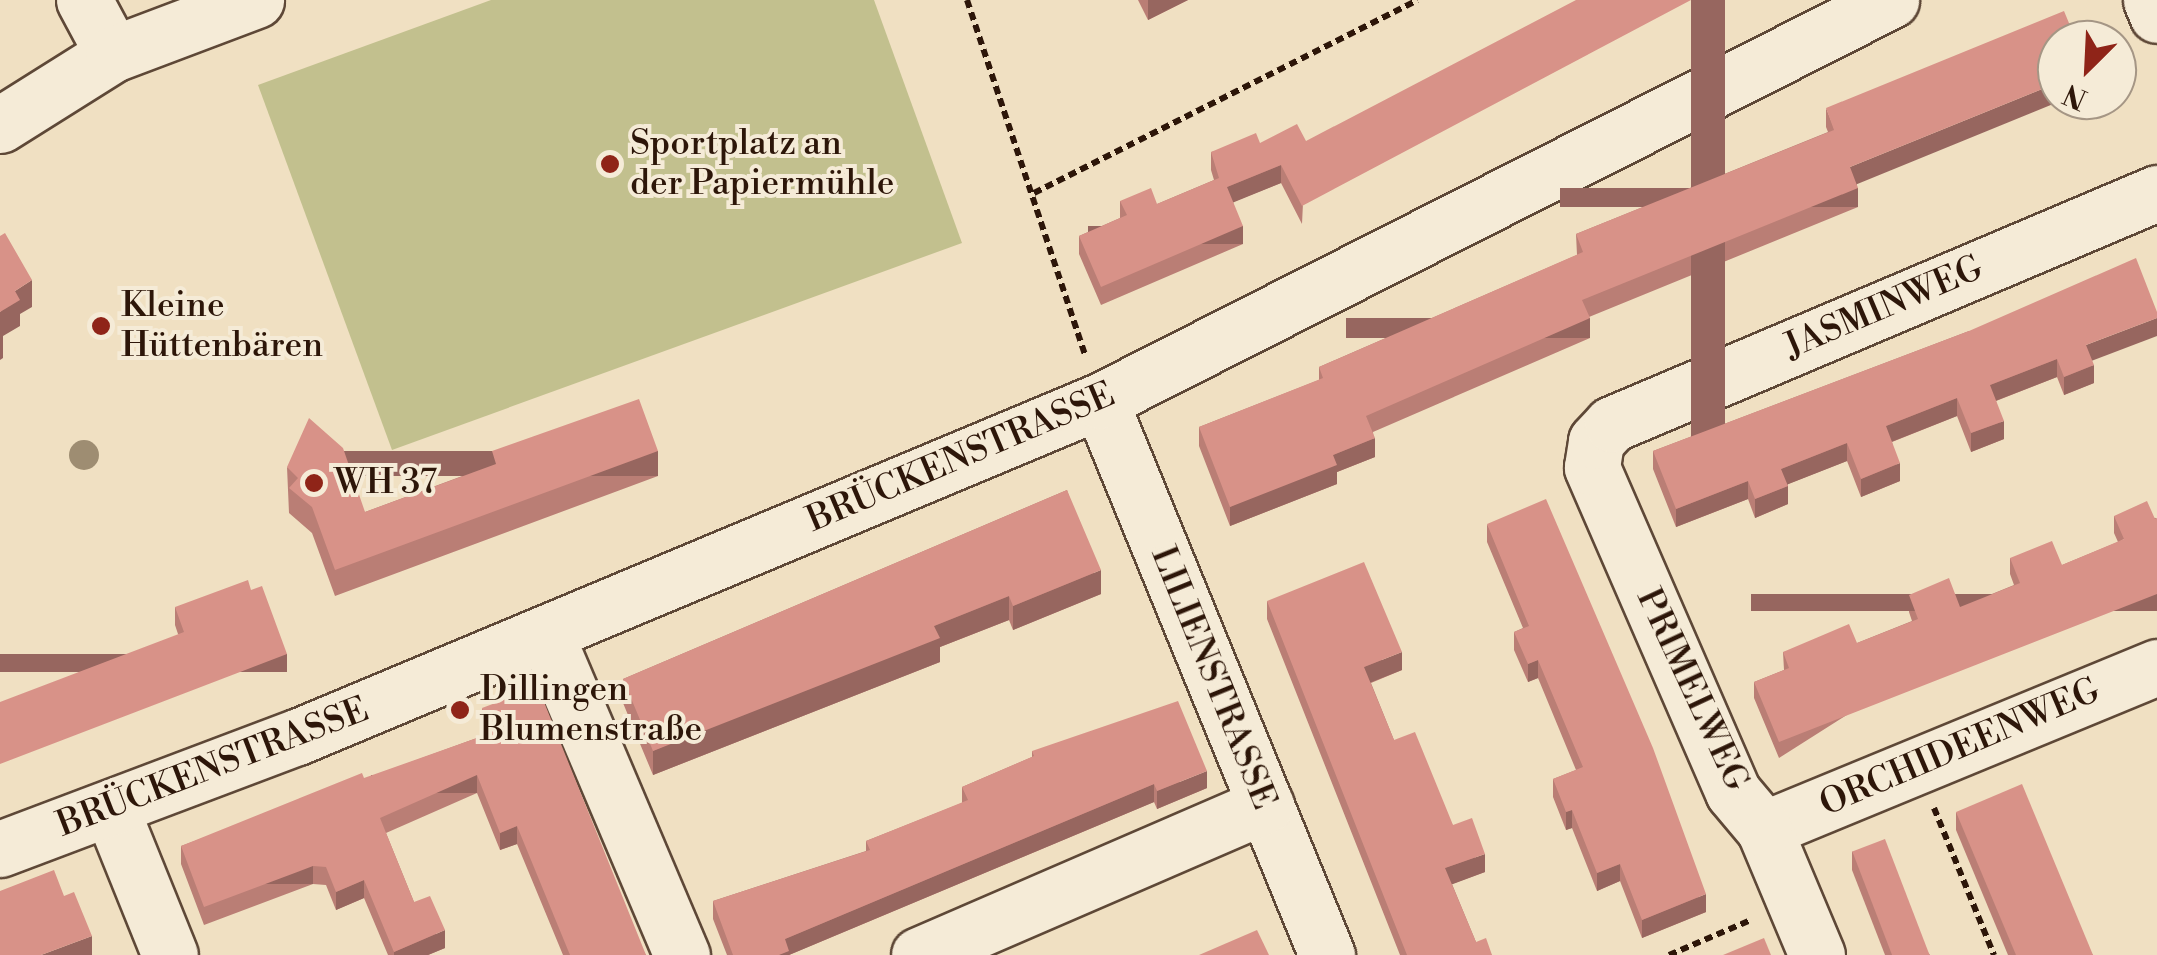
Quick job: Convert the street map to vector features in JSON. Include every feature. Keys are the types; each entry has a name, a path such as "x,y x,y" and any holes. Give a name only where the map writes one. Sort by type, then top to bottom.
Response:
{"street":[{"path":"84,0 114,54"},
{"path":"0,125 114,54 256,0"},
{"name":"BRÜCKENSTRASSE","path":"0,849 111,809 546,635 1100,401 1892,0"},
{"path":"2151,0 2157,15"},
{"name":"JASMINWEG","path":"1612,424 2152,209"},
{"name":"LILIENSTRASSE","path":"1100,401 1326,955"},
{"name":"PRIMELWEG","path":"1612,424 1596,441 1592,467 1733,792 1764,830 1817,955"},
{"path":"546,635 682,955"},
{"name":"ORCHIDEENWEG","path":"1764,830 2157,666"},
{"path":"919,955 1266,805"},
{"path":"111,809 170,955"}],"path":[{"path":"968,0 1100,401"},
{"path":"1034,193 1418,0"},
{"path":"1917,766 1994,955"},
{"path":"1669,955 1796,901"}],"shaded area":[{"name":"Sportplatz an der Papiermühle","path":"491,0 874,0 962,243 392,450 258,85"}],"building":[{"path":"1576,0 1691,0 1302,206 1281,165 1227,187 1243,226 1101,287 1079,236 1127,215 1120,201 1151,188 1157,204 1219,178 1211,152 1256,133 1260,143 1297,124 1306,141"},
{"path":"2064,11 2068,20 2042,20"},
{"path":"2037,22 2037,91 1850,167 1858,188 1582,300 1590,318 1366,416 1375,438 1333,455 1337,465 1230,507 1199,427 1323,378 1319,367 1583,252 1576,234 1834,130 1826,108"},
{"path":"5,233 32,280 15,291 20,300 0,312 0,236"},
{"path":"2136,258 2157,318 2086,345 2094,365 2064,377 2057,359 1990,385 2004,421 1971,433 1957,398 1886,426 1900,463 1861,479 1847,443 1781,469 1788,486 1755,499 1748,481 1676,509 1653,451 1969,331"},
{"path":"639,399 658,451 335,570 312,507 289,488 298,478 287,467 309,418 343,448 365,512 496,464 492,451"},
{"path":"1067,490 1101,570 1013,606 1009,596 934,626 940,638 653,751 623,679"},
{"path":"1546,499 1653,748 1706,894 1642,920 1620,864 1597,873 1572,810 1566,812 1553,779 1583,767 1538,660 1528,664 1514,632 1529,626 1487,524"},
{"path":"2147,501 2157,518 2157,594 1779,742 1754,682 1789,668 1783,652 1849,624 1857,643 1918,619 1909,595 1949,578 1960,607 2020,583 2010,558 2052,541 2062,565 2124,539 2114,516"},
{"path":"1364,562 1402,652 1364,667 1394,740 1415,732 1453,825 1472,818 1485,854 1445,868 1476,942 1486,938 1492,955 1407,955 1267,601"},
{"path":"248,580 251,590 262,586 287,654 0,764 0,702 184,632 175,607"},
{"path":"538,687 646,955 570,955 517,826 500,833 477,775 380,818 414,902 430,896 445,930 394,952 364,880 336,892 326,867 313,866 204,907 181,846 362,773 364,778 491,733 482,708"},
{"path":"1178,701 1207,771 1157,791 1154,784 785,939 789,951 779,955 733,955 713,901 870,850 866,841 968,800 962,787 1034,756 1032,751"},
{"path":"2022,784 2093,955 2016,955 1956,812"},
{"path":"1885,839 1929,955 1892,955 1852,852"},
{"path":"54,870 64,896 74,892 92,936 41,955 0,955 0,891"},
{"path":"1257,930 1269,955 1199,955"},
{"path":"1764,938 1771,955 1723,955"}],"place":[{"name":"Sportplatz an der Papiermühle","path":"610,164"},
{"name":"Kleine Hüttenbären","path":"101,326"},
{"name":"WH 37","path":"314,483"},
{"name":"Dillingen Blumenstraße","path":"460,710"}]}
